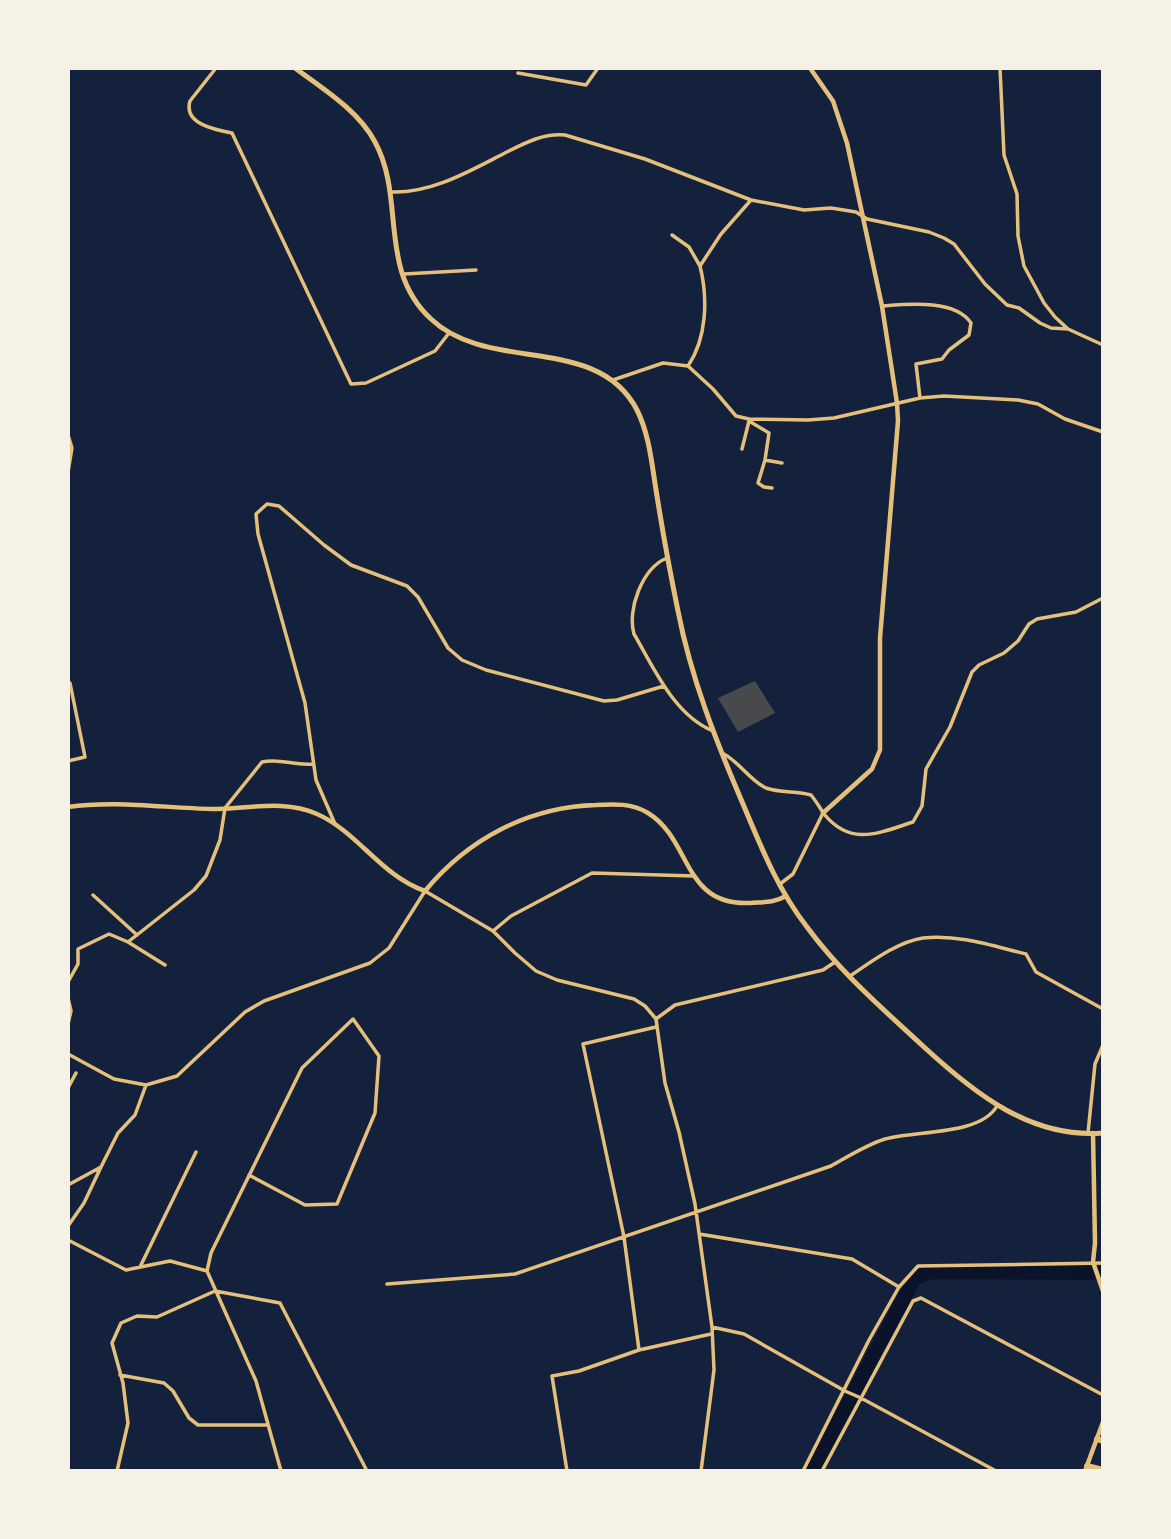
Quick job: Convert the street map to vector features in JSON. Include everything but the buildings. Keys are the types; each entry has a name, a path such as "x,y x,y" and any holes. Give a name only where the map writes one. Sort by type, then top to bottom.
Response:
{"highway":[{"path":"1086,1468 1103,1470"}],"main road":[{"path":"295,68 361,121 373,137 382,156 390,192 397,258 409,292 423,311 449,333 488,348 563,360 587,367 613,380 637,410 648,439 667,558 692,671 713,731 757,837 779,884 807,927 849,976 969,1087 997,1107 1041,1125 1103,1133"}],"street":[{"path":"216,68 190,101 190,113 211,129 232,133 351,384 366,383 435,351 449,333"},
{"path":"518,73 586,85 598,68"},
{"path":"779,884 793,874 823,813 872,769 880,750 880,638 894,475 897,403 882,306 841,122 832,101 810,68"},
{"path":"1000,68 1004,155 1017,194 1020,252 1024,266 1044,303 1068,328 1103,345"},
{"path":"390,192 399,193 442,183 532,140 555,134 579,138 645,159 751,200 804,210 831,208 850,211 867,219 929,232 954,244 985,284 1007,305 1018,308 1052,328 1068,328"},
{"path":"700,267 722,234 751,200"},
{"path":"672,235 689,247 700,267 705,296 698,349 688,366"},
{"path":"402,274 476,270"},
{"path":"882,306 934,305 964,314 971,323 969,335 942,359 916,364 920,398"},
{"path":"613,380 626,373 663,363 688,366 713,388 736,416 749,420 769,433 758,483 772,488"},
{"path":"749,420 834,418 920,398 944,397 1018,400 1038,404 1065,419 1103,432"},
{"path":"742,449 749,420"},
{"path":"68,435 72,448 68,472"},
{"path":"765,460 782,463"},
{"path":"335,824 321,794 313,764 305,703 258,534 256,514 267,504 279,506 351,565 407,586 418,597 448,648 466,662 486,670 604,701 617,700 664,686"},
{"path":"667,558 659,562 641,586 631,615 634,634 664,686 696,721 713,731"},
{"path":"722,753 735,760 757,783 768,789 811,795 823,813 851,835 860,836 913,822 922,806 926,769 950,727 971,672 1004,653 1018,641 1029,624 1037,619 1076,612 1103,598"},
{"path":"68,684 86,757 68,761"},
{"path":"128,942 194,890 206,876 220,840 225,808 262,762 272,759 294,764 313,764"},
{"path":"68,807 91,804 298,808 317,814 335,824 390,872 493,931 536,971 557,980 634,999 645,1006 656,1020 665,1083 686,1158 712,1327 714,1370 701,1471"},
{"path":"68,1054 114,1079 146,1085 177,1076 245,1012 264,1001 370,963 389,948 425,891 460,854 490,834 545,811 582,805 631,806 649,814 666,830 694,876 709,893 729,902 769,902 786,896"},
{"path":"493,931 520,911 592,873 694,876"},
{"path":"93,895 137,934"},
{"path":"68,982 78,964 78,949 109,934 128,942 165,965"},
{"path":"849,976 890,950 921,938 961,939 1026,954 1036,972 1103,1009"},
{"path":"656,1020 675,1005 823,970 835,962"},
{"path":"68,998 71,1011 68,1024"},
{"path":"249,1175 305,1205 337,1204 375,1113 379,1056 353,1019 302,1068 247,1179 211,1253 207,1271 256,1381 281,1471"},
{"path":"639,1350 624,1237 583,1044 656,1027"},
{"path":"1103,1045 1096,1064 1091,1133 1095,1242 1093,1264 1103,1291"},
{"path":"68,1088 76,1073"},
{"path":"68,1226 84,1203 118,1133 135,1115 146,1085"},
{"path":"387,1284 516,1274 831,1166 886,1139 953,1130 993,1115 997,1107"},
{"path":"141,1267 196,1152"},
{"path":"68,1185 102,1167"},
{"path":"699,1234 852,1259 899,1287"},
{"path":"68,1240 126,1270 170,1261 207,1271"},
{"path":"803,1471 846,1392 869,1340 899,1287 918,1266 1103,1263"},
{"path":"117,1471 128,1423 121,1375 112,1343 121,1323 137,1315 157,1317 215,1291 280,1303 367,1471"},
{"path":"822,1471 859,1397 913,1301 921,1298 1103,1395"},
{"path":"712,1327 744,1334 846,1392 996,1471"},
{"path":"567,1471 552,1376 579,1371 639,1350 711,1334"},
{"path":"121,1375 164,1383 173,1391 189,1418 198,1425 268,1425"},
{"path":"1086,1468 1100,1440 1103,1422"}],"waterway":[{"path":"812,1471 914,1279 930,1272 1103,1273"}]}
